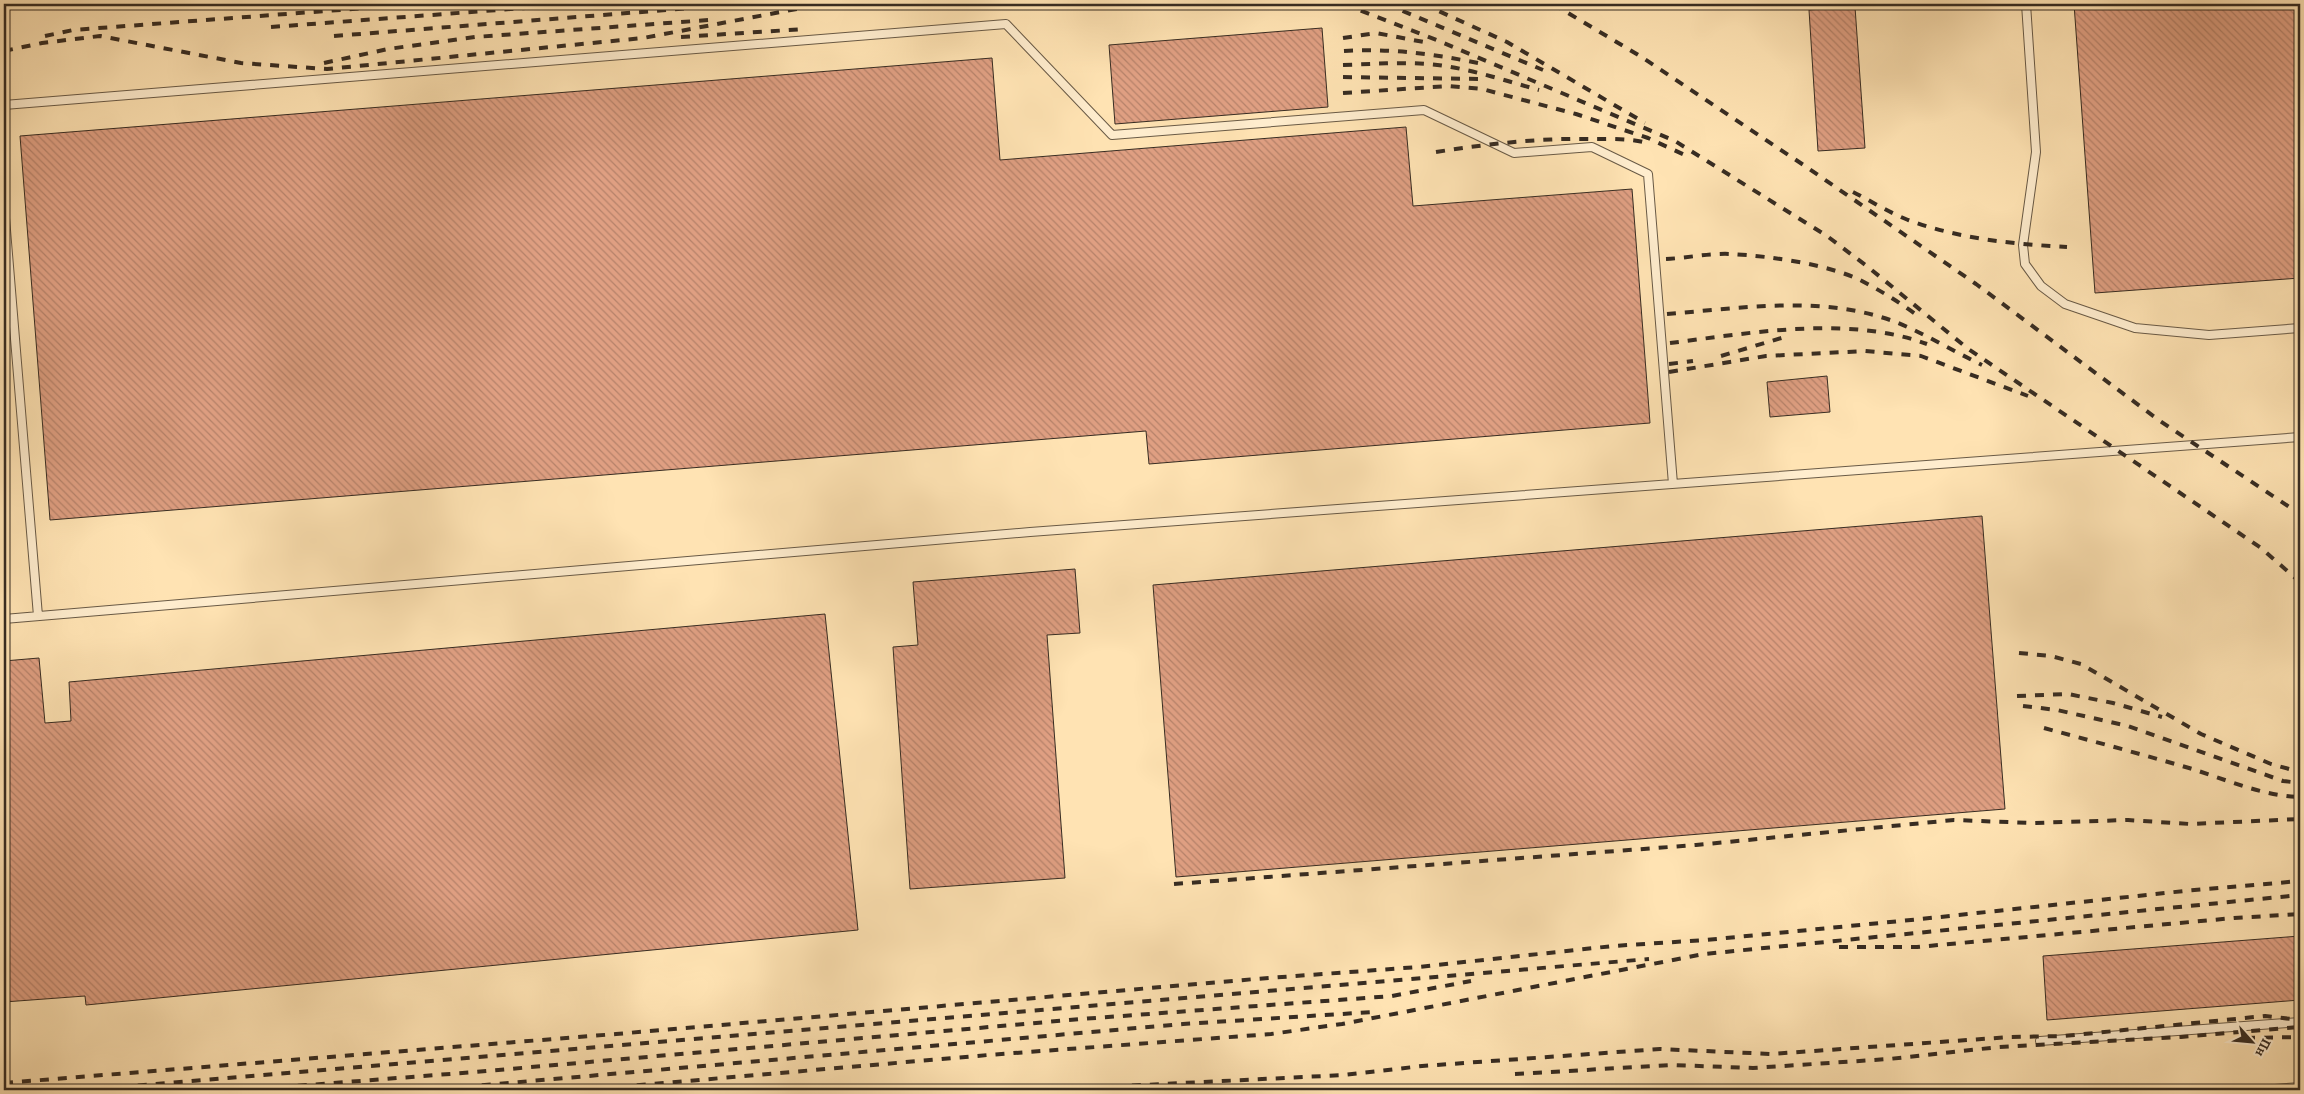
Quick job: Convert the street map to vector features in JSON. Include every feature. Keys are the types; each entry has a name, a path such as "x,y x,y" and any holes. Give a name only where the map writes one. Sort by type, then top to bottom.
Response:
{"lane":[{"path":"2026,4 2036,152 2023,245 2025,264 2041,286 2065,304 2135,328 2209,335 2300,328"},
{"path":"4,105 1006,24 1112,135 1424,110 1514,153 1592,147 1648,174 1673,484"},
{"path":"4,206 38,616"},
{"path":"4,619 1030,532 2300,437"},
{"path":"2040,1041 2300,1022"},
{"path":"2262,1090 2300,1087"}],"building":[{"path":"2074,4 2300,4 2300,278 2095,293"},
{"path":"1855,7 1865,148 1818,151 1809,10"},
{"path":"1322,28 1328,107 1115,124 1109,45"},
{"path":"992,58 1000,160 1406,127 1413,206 1632,189 1650,423 1149,464 1146,431 50,520 20,136"},
{"path":"1827,376 1830,412 1770,417 1767,382"},
{"path":"1982,516 2005,809 1176,877 1153,585"},
{"path":"1075,569 1080,633 1047,635 1065,878 910,889 893,647 918,645 913,582"},
{"path":"825,614 858,930 86,1005 85,996 4,1002 4,661 39,658 45,723 71,721 69,682"},
{"path":"2300,936 2300,1000 2047,1020 2043,956"}],"railway":[{"path":"4,11 18,4"},
{"path":"45,36 73,30 419,4"},
{"path":"271,27 578,4"},
{"path":"334,36 743,4"},
{"path":"4,51 42,43 100,36 241,63 327,69 643,38 823,4"},
{"path":"1344,4 1439,41 1675,141 1827,236 1967,348 2261,548 2300,582"},
{"path":"1386,4 1543,70"},
{"path":"1423,4 1507,42 1645,123"},
{"path":"1553,4 1640,56 1805,166 1976,284 2160,421 2300,514"},
{"path":"324,63 388,49 475,37 709,20"},
{"path":"681,37 805,29"},
{"path":"1343,38 1376,33 1429,43"},
{"path":"1344,51 1378,50 1411,52 1478,63"},
{"path":"1343,65 1428,64 1484,74 1539,90"},
{"path":"1343,77 1479,79"},
{"path":"1343,93 1449,86 1482,89 1576,114 1648,138 1689,157"},
{"path":"1436,152 1551,139 1618,139 1647,143"},
{"path":"1853,192 1908,220 1947,232 2007,242 2067,247"},
{"path":"1666,259 1731,254 1780,259 1816,266 1862,281 1892,298 1921,318"},
{"path":"1667,314 1752,307 1810,306 1838,308 1866,313 1893,321 1982,365"},
{"path":"1670,343 1766,331 1832,328 1865,330 1897,335 1927,344"},
{"path":"1721,356 1788,336"},
{"path":"1669,372 1766,356 1865,351 1921,356 2028,396"},
{"path":"1669,364 1693,361"},
{"path":"2019,653 2051,656 2081,664 2201,734 2271,764 2300,772"},
{"path":"2017,696 2068,694 2113,703 2162,717"},
{"path":"2023,706 2057,710 2128,726 2283,781 2300,783"},
{"path":"2044,728 2189,768 2272,794 2300,797"},
{"path":"1174,884 1696,845 1954,820 2033,823 2128,820 2190,824 2300,819"},
{"path":"4,1083 1418,967 1613,946 1706,940 2184,891 2300,881"},
{"path":"583,1090 988,1055 1271,1034 1342,1024 1704,954 2300,895"},
{"path":"1839,947 1917,947 2234,918 2300,914"},
{"path":"84,1090 1649,959"},
{"path":"244,1090 475,1072 1081,1019 1392,996 1471,981"},
{"path":"428,1090 1183,1024 1373,1012"},
{"path":"1042,1090 1344,1075 1422,1066 1660,1049 1771,1054 2010,1037 2064,1036 2265,1016 2300,1020"},
{"path":"1515,1074 1672,1065 1753,1068 1889,1059 1999,1047 2181,1037 2300,1027"},
{"path":"2246,1038 2300,1037"}]}
